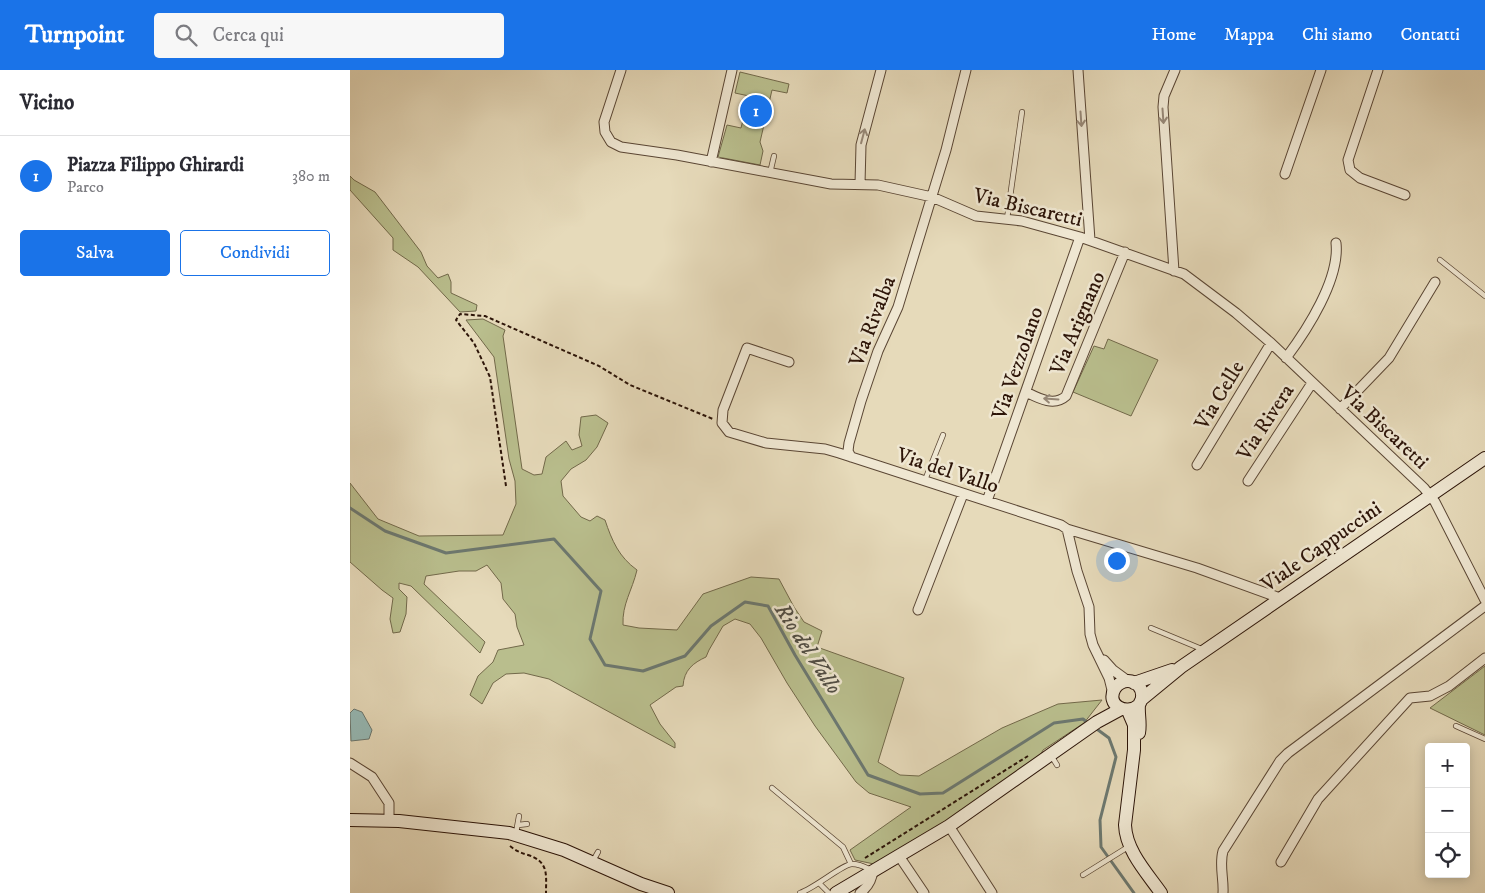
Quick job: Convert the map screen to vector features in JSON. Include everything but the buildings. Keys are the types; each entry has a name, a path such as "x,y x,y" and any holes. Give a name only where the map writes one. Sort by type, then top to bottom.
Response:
{"main road":[{"name":"Viale Cappuccini","path":"836,893 949,826 1054,760 1084,732 1104,717 1180,668 1485,458"},
{"name":"Viale Cappuccini","path":"1131,682 1180,668"},
{"path":"1126,703 1142,692 1139,687 1131,682 1121,683 1115,688 1126,703 1134,726 1134,750 1125,836 1129,846 1161,893"},
{"path":"350,820 389,820 514,831 564,850 595,857 641,884 668,893"}],"street":[{"name":"Via Biscaretti","path":"621,70 604,122 605,132 611,142 621,147 831,184 878,186 932,197 976,216 1022,221 1090,240 1174,271 1195,281 1271,343 1430,495 1485,600"},
{"path":"711,162 732,70"},
{"path":"860,184 861,144 880,70"},
{"name":"Via Rivalba","path":"851,457 848,451 849,443 866,384 878,351 898,307 932,197 966,70"},
{"path":"1078,70 1090,240"},
{"path":"1174,271 1162,107 1164,96 1175,70"},
{"path":"1285,174 1321,70"},
{"path":"1378,70 1348,160 1350,170 1360,178 1405,195"},
{"name":"Via Vezzolano","path":"987,501 1080,237"},
{"path":"1286,358 1298,343 1329,286 1337,256 1336,243"},
{"name":"Via Arignano","path":"1026,392 1052,401 1066,396 1125,252"},
{"path":"1340,409 1388,358 1435,282"},
{"name":"Via Celle","path":"1197,466 1271,343"},
{"path":"722,423 722,410 747,348 789,362"},
{"name":"Via Rivera","path":"1248,481 1312,383"},
{"name":"Via del Vallo","path":"722,423 729,432 766,443 825,449 1061,525 1067,530 1077,531 1196,568 1280,598"},
{"path":"918,610 963,494"},
{"path":"1067,530 1088,607 1093,645 1109,678 1126,703"},
{"path":"1223,893 1224,877 1221,862 1223,851 1280,761 1288,753 1485,606"},
{"path":"1098,655 1113,670 1131,682"},
{"path":"1281,862 1318,799 1410,698 1430,696 1449,686 1485,658"},
{"path":"350,763 372,777 389,803 389,820"},
{"path":"949,826 992,893"},
{"path":"899,856 924,893"},
{"path":"860,893 865,890 872,880 873,870"}],"lane":[{"path":"1007,219 1022,112"},
{"path":"770,173 774,156"},
{"path":"1440,260 1485,296"},
{"path":"925,482 943,435"},
{"path":"1151,628 1205,650"},
{"path":"1456,726 1485,738"},
{"path":"772,788 842,847 853,864"},
{"path":"514,831 519,816"},
{"path":"514,831 527,824"},
{"path":"1083,875 1129,846"},
{"path":"800,893 820,884 845,865 861,865 873,870"},
{"path":"820,884 829,893"}],"path":[{"path":"506,486 490,377 474,343 456,320 460,314 485,316 599,366 630,385 722,423"},
{"path":"853,864 1034,752"},
{"path":"514,831 510,845 516,851 536,858 544,865 546,893"}],"green space":[{"path":"740,72 789,84 787,93 772,90 760,142 763,151 760,165 718,157 727,125 741,128 749,96 735,93"},
{"path":"350,176 375,192 421,252 427,266 438,278 448,274 451,282 451,293 477,305 476,311 460,312 418,267 393,250 393,238 350,190"},
{"path":"483,319 505,330 503,336 522,469 534,475 542,474 546,457 566,441 572,450 582,446 579,435 581,417 596,415 608,423 597,447 586,460 571,469 561,481 563,496 581,517 590,521 597,516 605,520 617,548 625,560 637,570 626,604 623,625 639,628 677,630 703,594 751,577 779,579 804,622 822,631 817,647 904,678 878,762 900,775 919,776 1002,728 1058,704 1102,700 1084,723 1043,750 1039,758 947,821 874,864 855,860 850,850 911,807 869,793 856,782 815,726 761,638 750,624 735,619 723,626 706,657 687,671 683,686 676,687 650,705 660,724 675,743 675,748 549,679 524,673 506,674 493,683 482,704 470,695 478,676 493,662 498,650 524,645 517,627 515,614 503,599 501,583 487,565 476,571 459,571 426,576 424,584 485,642 480,653 411,586 399,583 399,589 407,597 406,614 400,632 393,633 390,619 393,598 350,562 350,483 378,519 419,536 503,535 516,504 515,481 509,459 494,357 466,320"},
{"path":"1108,339 1158,360 1131,416 1073,392 1094,346 1104,349"},
{"path":"1485,666 1485,735 1430,708"}],"water":[{"path":"354,709 362,712 372,730 369,739 351,741 350,713"}],"waterway":[{"name":"Rio del Vallo","path":"350,508 385,531 446,553 554,539 601,591 590,639 605,665 643,671 685,656 711,626 745,602 768,606 795,655 868,775 920,794 943,793 1054,723 1083,719 1089,724"},
{"name":"Rio del Vallo","path":"1094,727 1109,738 1116,757 1100,820 1101,847 1134,893"}],"place":[{"name":"Piazza Filippo Ghirardi","path":"756,111"}]}
